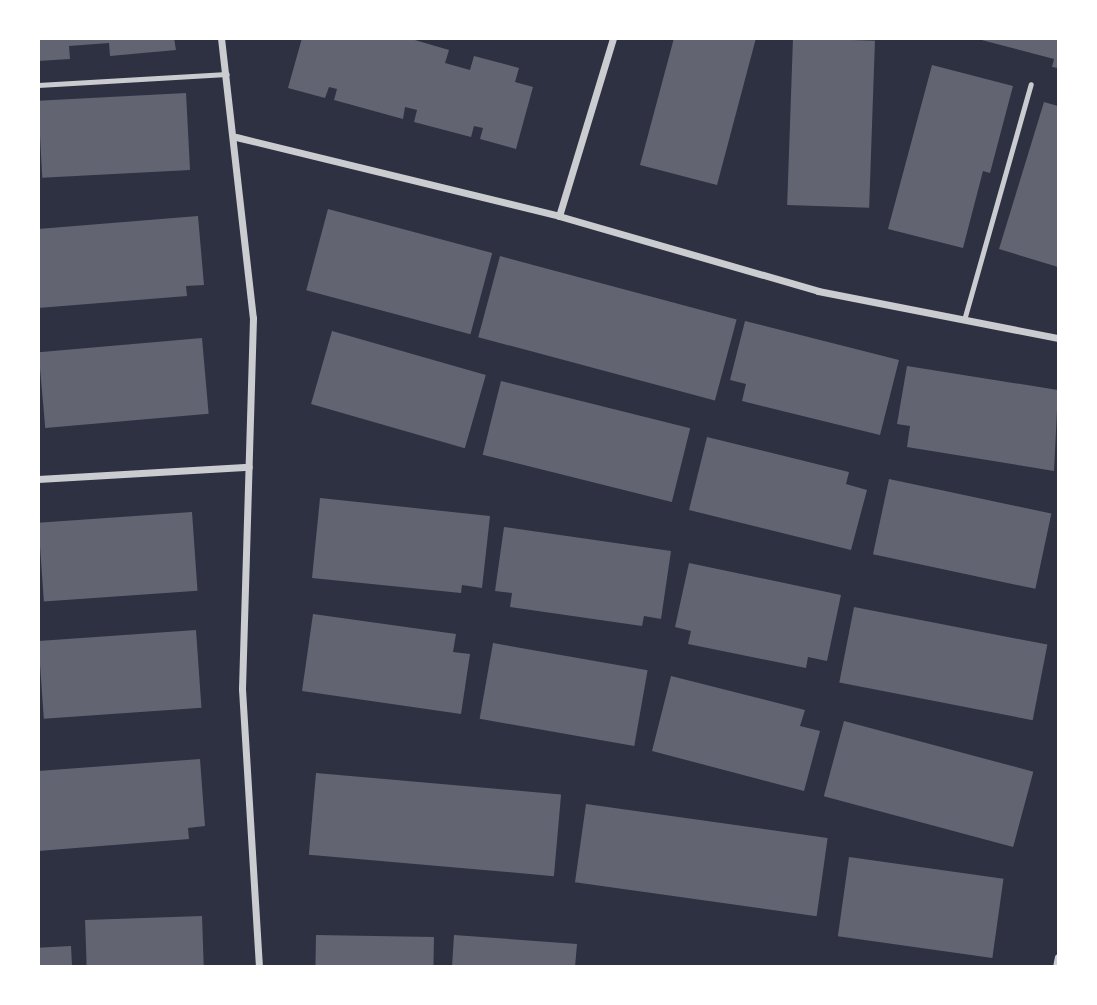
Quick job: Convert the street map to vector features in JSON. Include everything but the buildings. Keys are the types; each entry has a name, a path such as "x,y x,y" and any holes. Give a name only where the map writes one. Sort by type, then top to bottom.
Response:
{"street":[{"path":"221,38 236,137 253,318 242,689 259,967"},
{"path":"559,216 613,38"},
{"path":"236,137 559,216 818,291 1059,338"},
{"path":"38,479 249,467"},
{"path":"1056,967 1059,957"}],"lane":[{"path":"38,85 227,74"},
{"path":"964,320 1031,83"}]}
